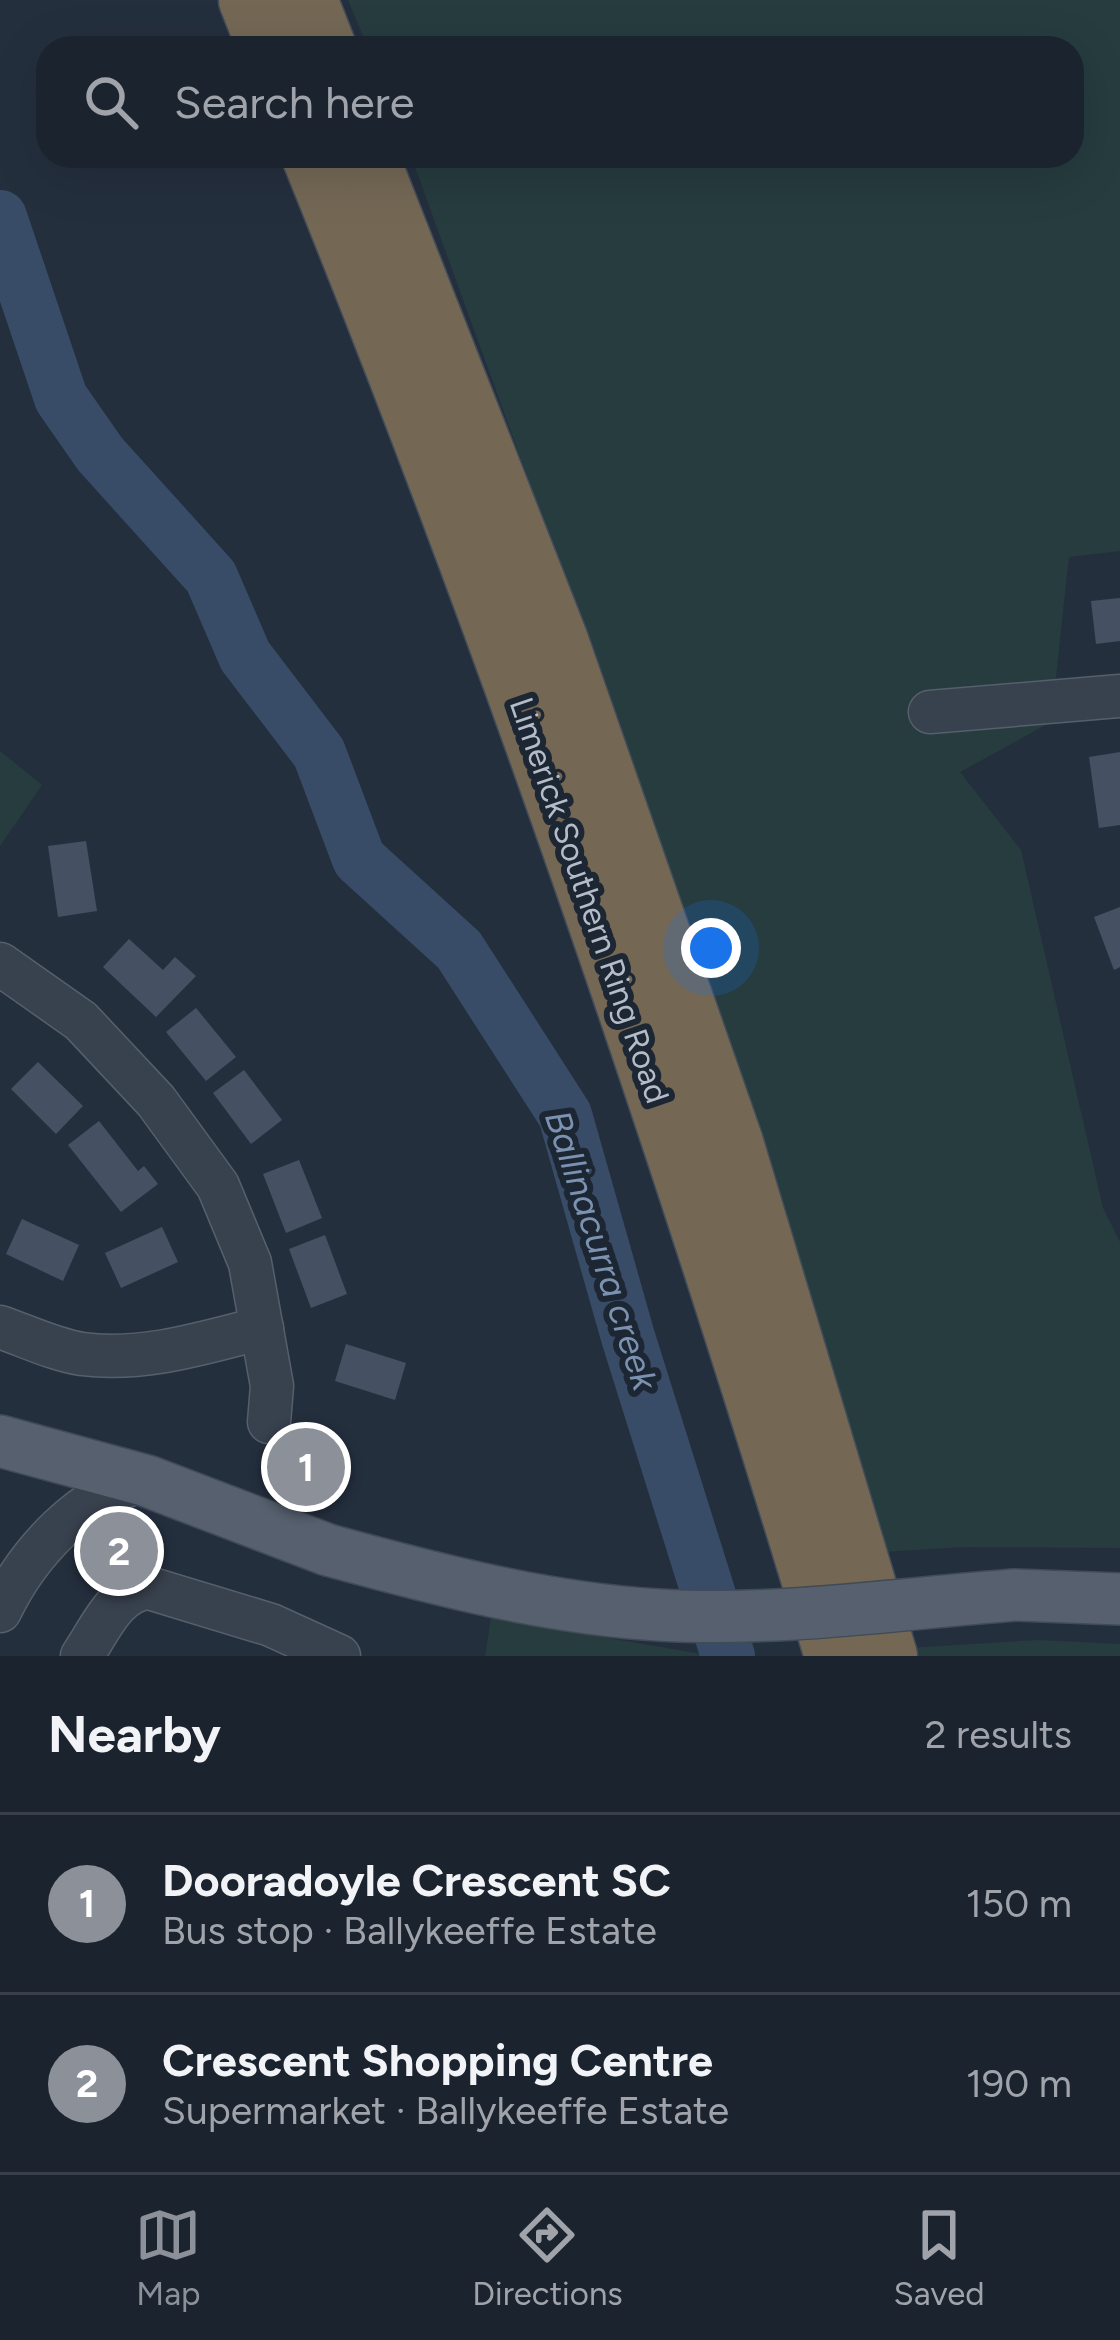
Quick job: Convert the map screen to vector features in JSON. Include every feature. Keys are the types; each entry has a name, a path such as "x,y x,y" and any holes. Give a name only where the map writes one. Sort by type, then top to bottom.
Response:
{"highway":[{"path":"249,0 263,36"},
{"path":"307,0 321,36"},
{"name":"Limerick Southern Ring Road","path":"317,168 390,347 673,1136 835,1656"},
{"name":"Limerick Southern Ring Road","path":"373,168 558,641 718,1099 887,1656"}],"main road":[{"path":"0,1426 90,1466"},
{"path":"0,1441 147,1481 328,1550 511,1597 662,1615 793,1612 1014,1595 1120,1599"}],"street":[{"path":"930,712 1120,696"},
{"path":"0,964 81,1021 156,1101 218,1186 250,1263 272,1387 268,1422"},
{"path":"0,1327 78,1354 128,1356 182,1349 262,1328"},
{"path":"0,1612 28,1565 68,1523 115,1491 147,1481"},
{"path":"82,1656 122,1598 134,1589 149,1588 272,1625 339,1656"}],"green space":[{"path":"348,0 1120,0 1120,551 1069,557 1051,722 960,772 1021,850 1103,1208 1120,1242 1120,1548 964,1547 882,1552 568,589 415,168 1084,168 1084,36 363,36"},
{"path":"0,751 42,785 0,846"},
{"path":"491,1618 714,1656 485,1656"},
{"path":"1038,1640 1120,1644 1120,1656 911,1656 908,1648"}],"building":[{"path":"1120,598 1120,641 1096,644 1091,601"},
{"path":"1120,752 1120,825 1099,828 1089,757"},
{"path":"86,841 97,911 58,917 48,846"},
{"path":"1120,907 1120,967 1114,970 1094,917"},
{"path":"129,939 163,970 175,957 196,976 156,1017 103,967"},
{"path":"196,1008 236,1057 206,1081 166,1032"},
{"path":"38,1062 83,1106 56,1134 11,1089"},
{"path":"244,1070 282,1120 251,1144 213,1093"},
{"path":"99,1121 138,1171 144,1166 158,1184 121,1212 68,1145"},
{"path":"299,1160 322,1218 286,1233 263,1174"},
{"path":"22,1219 79,1245 63,1281 6,1254"},
{"path":"162,1227 178,1262 121,1288 105,1253"},
{"path":"325,1235 347,1294 311,1308 289,1249"},
{"path":"346,1344 406,1363 395,1400 335,1381"}],"waterway":[{"name":"Ballinacurra creek","path":"0,217 61,398 100,454 211,577 245,656 319,753 359,859 459,950 565,1115 628,1337 728,1656"}],"place":[{"name":"Dooradoyle Crescent SC","path":"306,1467"},
{"name":"Crescent Shopping Centre","path":"119,1551"}]}
